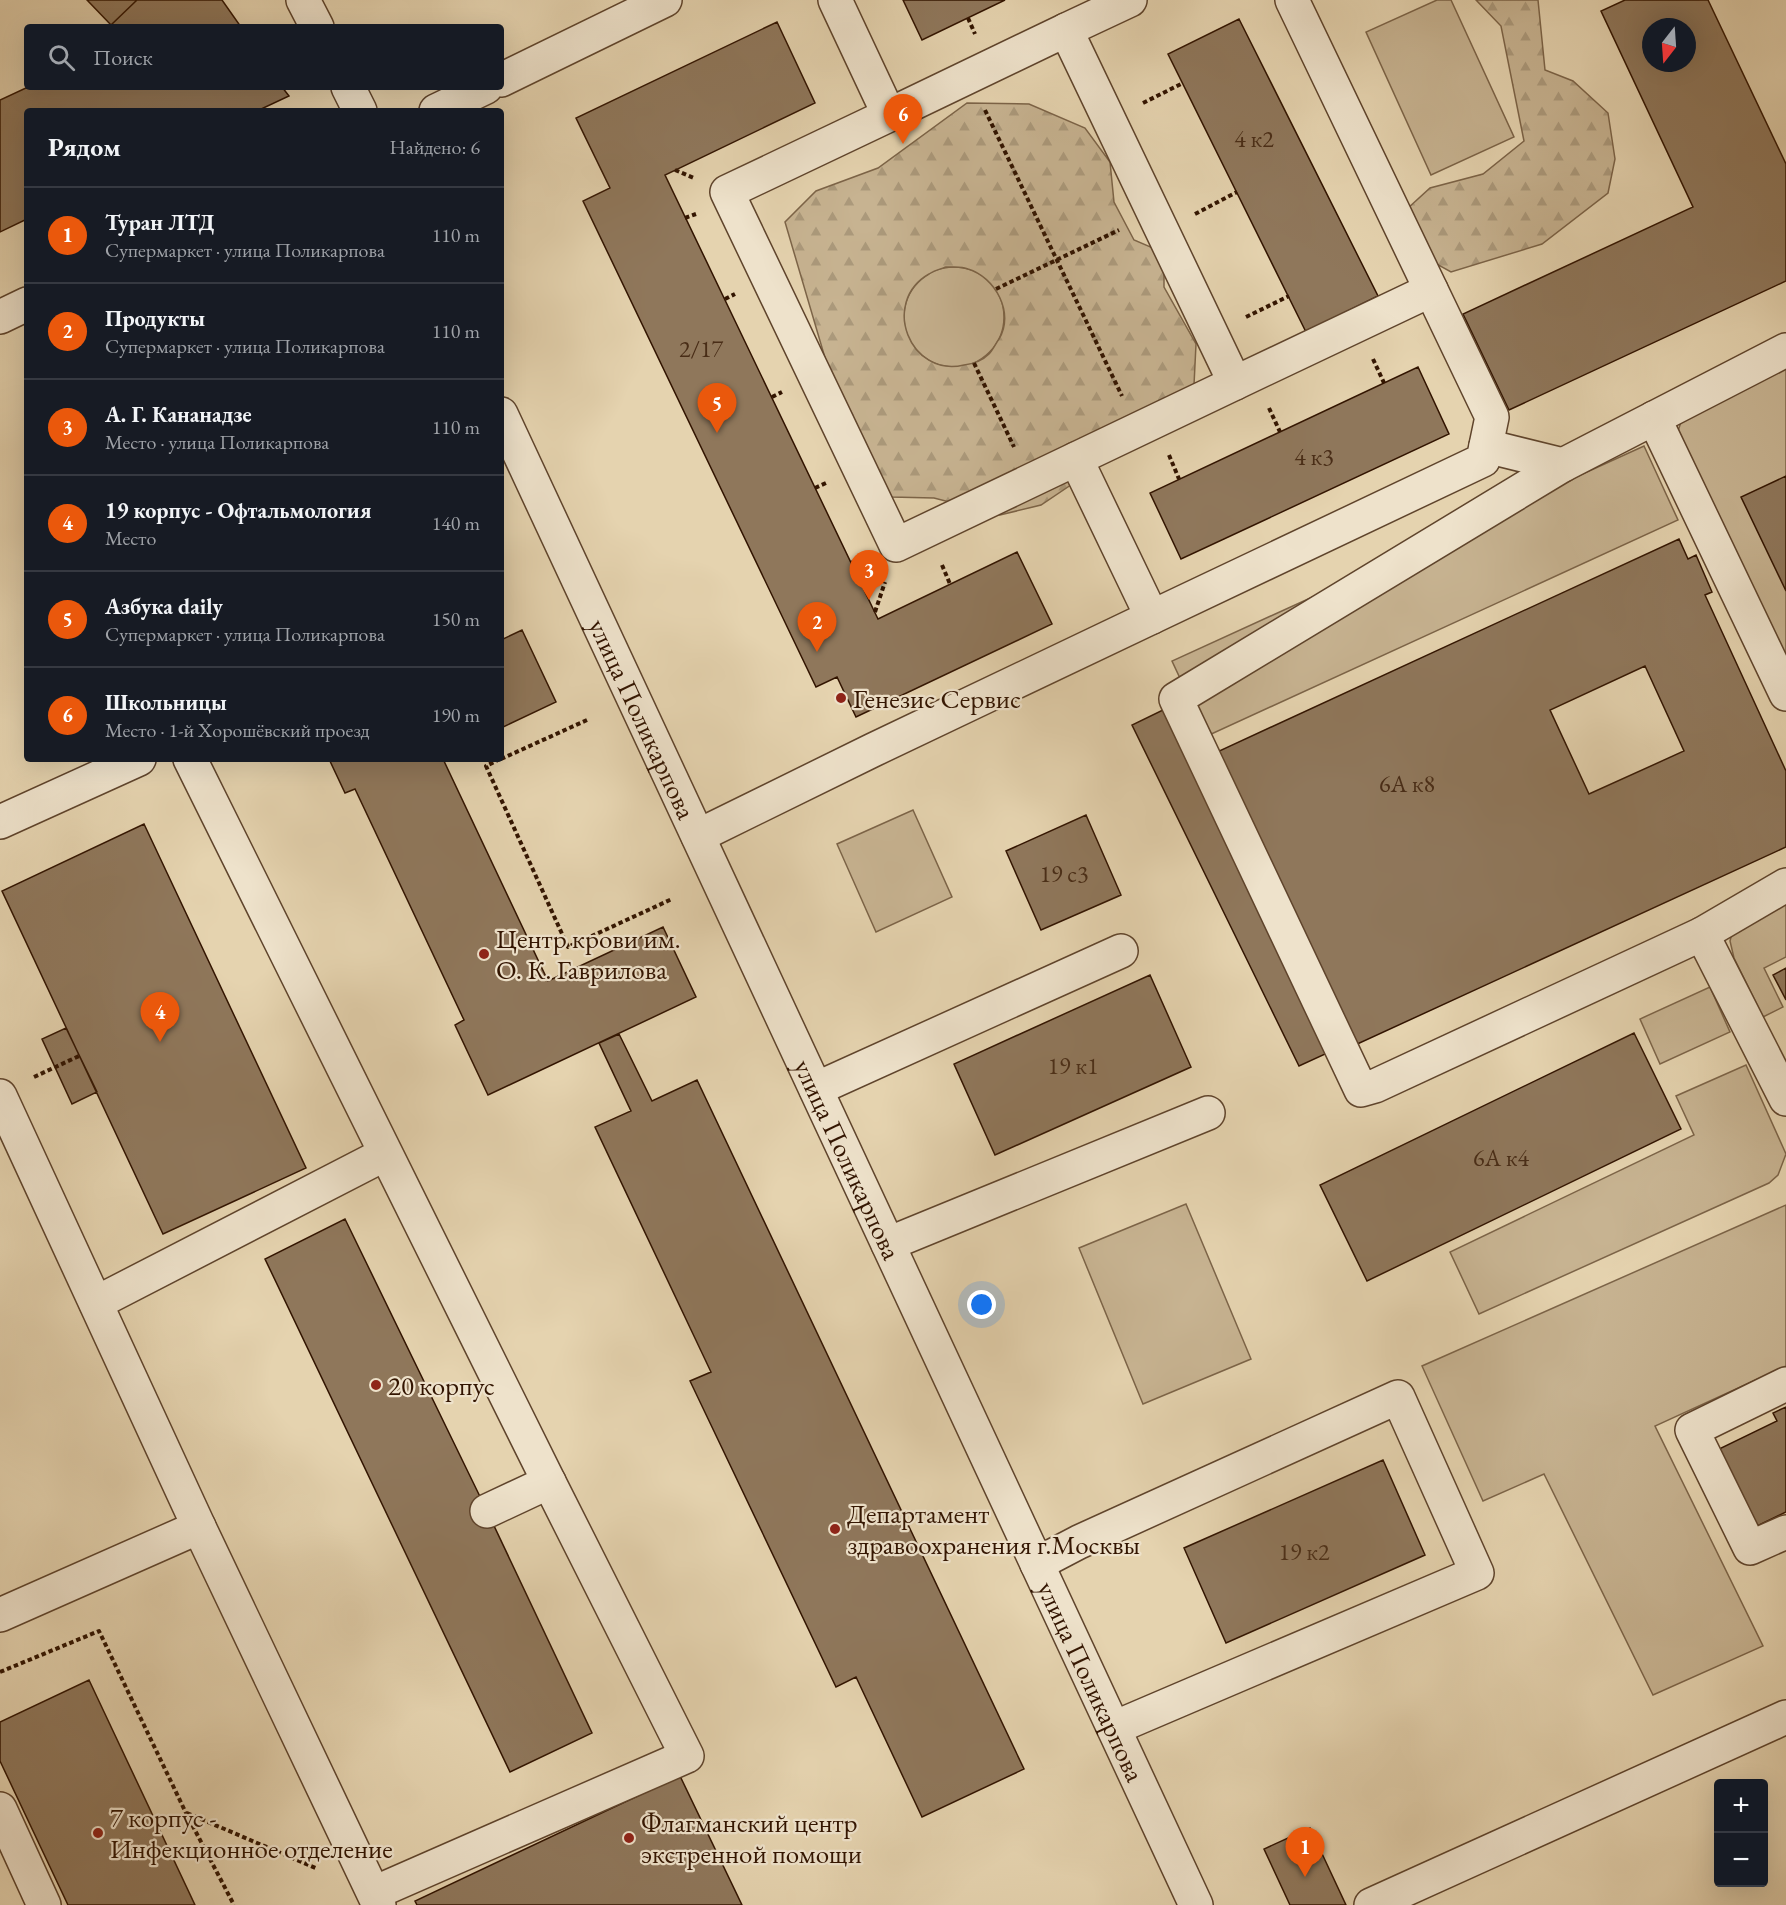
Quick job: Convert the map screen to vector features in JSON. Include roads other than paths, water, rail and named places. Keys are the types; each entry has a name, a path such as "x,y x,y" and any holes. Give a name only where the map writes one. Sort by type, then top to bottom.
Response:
{"street":[{"path":"303,0 315,24"},
{"path":"504,79 665,0"},
{"path":"835,0 889,115"},
{"path":"1130,0 727,192 896,545 1431,290"},
{"path":"698,836 1483,460 1492,417 1292,0"},
{"path":"1066,30 1235,383"},
{"path":"350,90 358,108"},
{"path":"442,108 480,90"},
{"path":"0,317 24,305"},
{"path":"1786,350 1563,465 1176,699 1361,1090 1375,1086 1702,934 1786,885"},
{"path":"1654,418 1786,694"},
{"name":"улица Поликарпова","path":"504,420 1196,1905"},
{"path":"1486,446 1563,465"},
{"path":"1076,459 1152,617"},
{"path":"0,822 132,762"},
{"path":"14,1088 96,1303 199,1527 377,1899 687,1756 191,762"},
{"path":"1702,934 1786,1099"},
{"path":"816,1089 1121,951"},
{"path":"888,1244 1208,1113"},
{"path":"96,1303 386,1154"},
{"path":"1786,1384 1692,1430 1750,1548 1786,1532"},
{"path":"1037,1564 1079,1542 1398,1397 1477,1573 1114,1728"},
{"path":"488,1511 549,1482"},
{"path":"0,1615 199,1527"},
{"path":"1371,1905 1786,1717"},
{"path":"0,1809 44,1905"}],"place":[{"name":"Школьницы","path":"903,144"},
{"name":"Азбука daily","path":"717,433"},
{"name":"А. Г. Кананадзе","path":"869,600"},
{"name":"Продукты","path":"817,652"},
{"name":"Генезис Сервис","path":"841,698"},
{"name":"Центр крови им. О. К. Гаврилова","path":"484,954"},
{"name":"19 корпус - Офтальмология","path":"160,1042"},
{"name":"20 корпус","path":"376,1385"},
{"name":"Департамент здравоохранения г.Москвы","path":"835,1529"},
{"name":"7 корпус - Инфекционное отделение","path":"98,1833"},
{"name":"Флагманский центр экстренной помощи","path":"629,1838"},
{"name":"Туран ЛТД","path":"1305,1877"}]}
